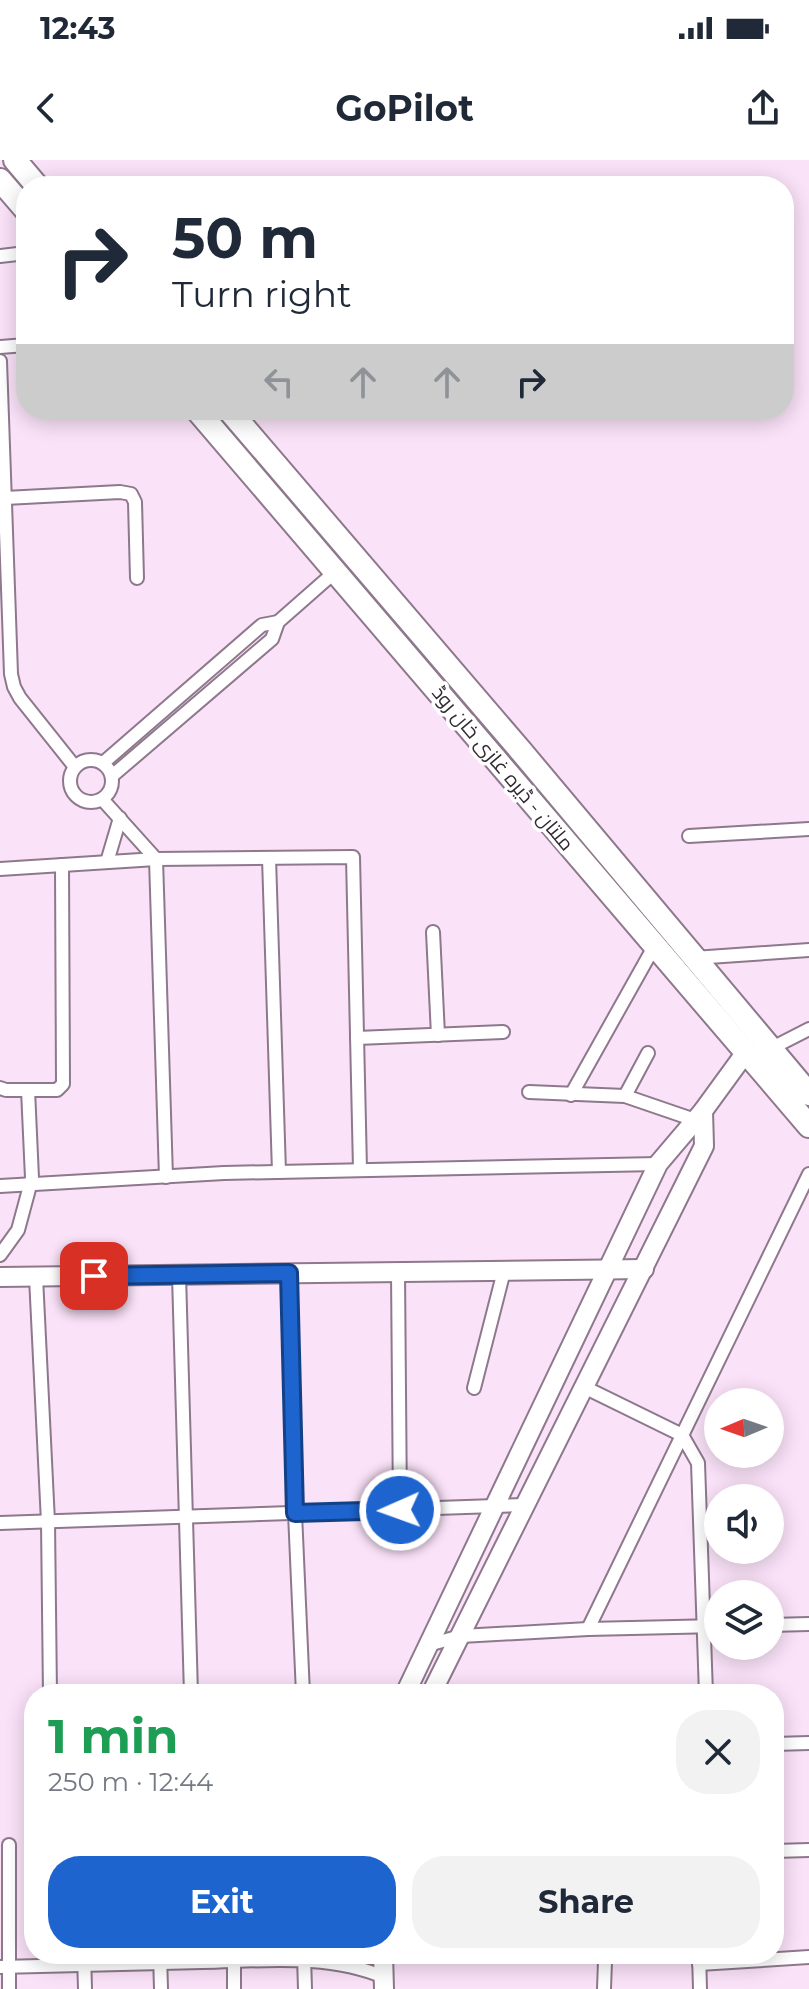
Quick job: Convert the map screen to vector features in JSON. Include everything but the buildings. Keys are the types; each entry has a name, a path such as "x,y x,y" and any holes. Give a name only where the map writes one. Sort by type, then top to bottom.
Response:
{"highway":[{"path":"15,160 29,176"},
{"path":"0,180 16,198"},
{"name":"ملتان - ڈیرہ غازی خان روڈ","path":"206,420 809,1126"},
{"name":"ملتان - ڈیرہ غازی خان روڈ","path":"238,420 809,1094"},
{"path":"410,658 427,642"}],"street":[{"path":"0,361 11,674 14,687 75,767"},
{"path":"5,498 131,494 135,502 137,578"},
{"path":"112,776 272,639 278,622 336,571"},
{"path":"103,763 262,625 278,622"},
{"path":"88,760 103,763 112,776 112,784 102,799 86,801 78,798 70,783 75,767 88,760"},
{"path":"102,799 156,859 166,1177"},
{"path":"107,862 120,818"},
{"path":"689,836 809,829"},
{"path":"0,869 156,859 353,857 360,1169"},
{"path":"269,858 279,1172"},
{"path":"0,1088 57,1090 63,1084 62,865"},
{"path":"433,932 438,1035"},
{"path":"571,1095 655,945"},
{"path":"694,958 809,950"},
{"path":"770,1049 809,1029"},
{"path":"357,1038 503,1032"},
{"path":"410,1684 658,1164 746,1052"},
{"path":"625,1096 648,1053"},
{"path":"0,1255 18,1230 32,1178 28,1090"},
{"path":"529,1092 625,1096 699,1115"},
{"path":"436,1684 704,1146 699,1115"},
{"path":"0,1186 360,1169 658,1164"},
{"path":"588,1629 809,1174"},
{"path":"0,1277 644,1269"},
{"path":"474,1388 504,1271"},
{"path":"398,1272 400,1510"},
{"path":"289,1273 303,1684"},
{"path":"179,1275 191,1684"},
{"path":"36,1277 48,1522 52,1684"},
{"path":"428,1645 461,1636 704,1626 698,1463 682,1435 582,1386"},
{"path":"0,1523 524,1505"},
{"path":"784,1625 809,1624"},
{"path":"705,1660 706,1684"},
{"path":"784,1744 809,1743"},
{"path":"9,1845 4,1967 9,1989"},
{"path":"784,1851 809,1850"},
{"path":"784,1957 809,1957"},
{"path":"4,1967 34,1964"},
{"path":"84,1964 85,1989"},
{"path":"160,1964 161,1989"},
{"path":"234,1964 234,1989"},
{"path":"304,1964 305,1989"},
{"path":"340,1964 364,1968 384,1983"},
{"path":"604,1989 605,1964"},
{"path":"699,1964 700,1989"}],"route":[{"path":"94,1276 289,1273 295,1513 400,1510"}]}
